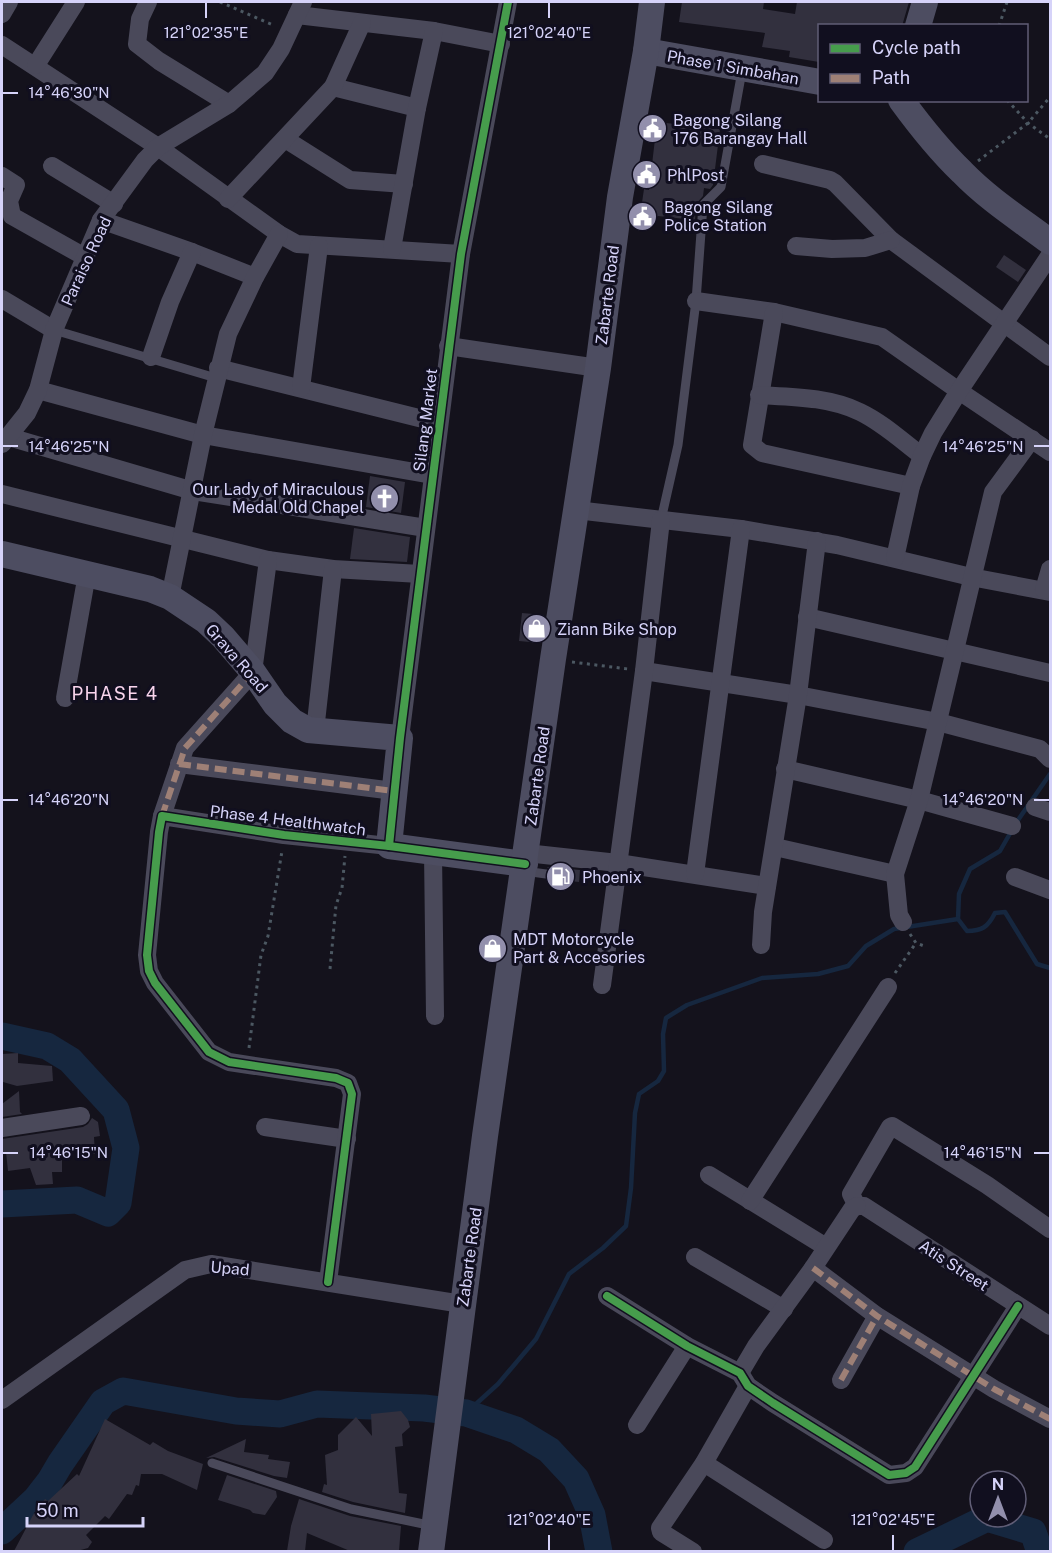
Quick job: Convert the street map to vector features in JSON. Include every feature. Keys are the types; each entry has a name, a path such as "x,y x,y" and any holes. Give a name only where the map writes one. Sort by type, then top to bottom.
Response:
{"main road":[{"name":"Zabarte Road","path":"431,1551 462,1304 530,865 553,659 598,368 620,197 646,51 652,2"},
{"path":"919,24 925,2"},
{"name":"Phase 1 Simbahan","path":"646,51 818,82"},
{"path":"903,102 933,142 963,174 1050,242"},
{"name":"Grava Road","path":"2,554 150,589 170,597 206,621 223,637 253,672 275,704 292,721 308,730 400,738"},
{"name":"Silang Market","path":"389,846 400,738"},
{"name":"Phase 4 Healthwatch","path":"389,846 530,865"}],"street":[{"path":"2,14 9,2"},
{"path":"36,65 76,2"},
{"path":"148,2 140,19 138,44 159,61 229,104"},
{"name":"Silang Market","path":"400,738 461,254 508,2"},
{"path":"300,8 362,23 434,32 501,44"},
{"name":"Paraiso Road","path":"5,441 27,413 38,390 54,330 101,220 145,160 158,147 229,104 265,74 274,62 300,8"},
{"path":"228,199 333,87 362,23"},
{"path":"392,249 417,108 434,32"},
{"path":"2,45 36,65 158,147 228,199 297,244 461,254"},
{"path":"333,87 417,108"},
{"path":"285,139 350,180 404,184"},
{"path":"763,164 830,180 891,240 1050,357"},
{"path":"52,166 114,204"},
{"path":"2,176 16,185 9,201 12,216 85,257"},
{"path":"101,220 192,252 255,278"},
{"path":"170,597 203,435 228,334 279,234"},
{"path":"796,246 832,249 865,248 891,240"},
{"path":"301,388 319,246"},
{"path":"151,357 170,302 192,252"},
{"path":"895,558 911,486 921,456 959,391 1050,255"},
{"path":"2,299 54,330"},
{"path":"696,301 774,312 882,337 1050,452"},
{"path":"774,312 752,438 752,445 755,449 762,453 911,486"},
{"path":"448,346 598,368"},
{"path":"217,373 301,388 439,423"},
{"path":"38,390 203,435 432,475"},
{"path":"759,395 786,396 843,405 881,424 921,456"},
{"path":"905,926 899,915 895,874 919,800 993,492 1032,439"},
{"path":"5,441 193,491 426,528"},
{"path":"2,494 268,560 333,569 420,574"},
{"path":"576,510 741,529 817,542 971,577 1047,591 1050,570"},
{"path":"602,985 644,671 661,520"},
{"path":"694,874 741,529"},
{"path":"761,945 767,886 798,695 817,542"},
{"path":"268,560 253,672 190,742 178,764 162,820 147,955 149,970 155,983 209,1052 229,1062 336,1078 348,1083 352,1094 328,1282"},
{"path":"315,731 333,569"},
{"path":"65,698 87,574"},
{"path":"807,618 1050,673"},
{"path":"644,671 798,695 938,722 1040,749 1050,759"},
{"path":"178,764 394,791"},
{"path":"785,769 919,800 1012,826"},
{"name":"Phase 4 Healthwatch","path":"162,820 389,846"},
{"path":"774,847 895,874"},
{"path":"433,852 435,1016"},
{"path":"530,865 568,862 618,863 767,886"},
{"path":"1015,877 1050,890"},
{"path":"750,1201 888,987"},
{"path":"2,1128 81,1116"},
{"path":"693,1551 660,1530 704,1463 744,1379 756,1346 813,1268 852,1209 857,1206 851,1194 890,1127 892,1126 987,1185 1050,1229"},
{"path":"266,1127 347,1139"},
{"path":"709,1175 826,1247"},
{"name":"Atis Street","path":"857,1206 864,1206 1018,1306 1050,1324"},
{"path":"695,1257 784,1309"},
{"name":"Upad","path":"2,1400 185,1270 212,1264 462,1304"},
{"path":"813,1268 877,1316 994,1389 1050,1419"},
{"path":"607,1296 744,1379 853,1454 889,1475 906,1473 915,1467 1018,1306"},
{"path":"841,1380 877,1316"},
{"path":"637,1425 687,1346"},
{"path":"704,1463 824,1540"}],"lane":[{"path":"661,520 678,445 696,301 703,205 721,187 743,69"},
{"path":"54,330 217,373"},
{"path":"212,1463 351,1509 434,1526"}],"path":[{"path":"220,2 289,32"},
{"path":"1000,24 1007,2"},
{"path":"963,174 1028,123 1050,97"},
{"path":"1009,102 1028,123 1050,139"},
{"path":"553,659 644,671"},
{"path":"246,1065 261,955 268,936 284,835"},
{"path":"330,969 336,905 342,888 346,842"},
{"path":"905,926 916,943 924,946"},
{"path":"888,987 916,943"}],"building":[{"path":"682,2 764,2 763,9 795,14 797,2 909,2 903,24 818,24 818,62 789,57 790,51 762,47 765,33 679,22"},
{"path":"657,122 720,129 713,185 710,189 704,188 703,196 696,204 695,220 640,216 644,189 649,190"},
{"path":"1004,255 1026,270 1018,282 996,267"},
{"name":"Our Lady of Miraculous Medal Old Chapel","path":"370,476 405,482 401,513 366,507"},
{"path":"354,528 410,537 407,562 350,559"},
{"path":"522,613 544,615 540,643 519,641"},
{"path":"547,867 580,870 579,882 551,879 552,872"},
{"path":"18,1053 18,1063 52,1066 53,1081 17,1086 3,1082 2,1054"},
{"path":"19,1091 22,1114 2,1117 2,1104"},
{"path":"92,1118 98,1122 100,1136 94,1137 95,1154 67,1149 68,1158 62,1158 62,1172 52,1172 53,1184 36,1185 30,1168 8,1171 6,1152 2,1153 2,1139 83,1127"},
{"path":"401,1411 410,1427 402,1434 403,1446 395,1447 399,1493 407,1494 405,1513 353,1502 322,1492 324,1484 327,1485 325,1455 338,1450 338,1435 356,1417 372,1436 371,1414"},
{"path":"105,1419 150,1445 153,1442 168,1451 203,1464 197,1490 162,1474 141,1474 139,1486 136,1485 132,1495 127,1494 109,1519 105,1516 86,1535 92,1542 88,1548 77,1551 14,1551 33,1515 45,1499 48,1501 77,1474 79,1476"},
{"path":"246,1439 244,1452 269,1455 268,1459 290,1462 287,1478 214,1457 206,1458"},
{"path":"227,1475 276,1491 277,1497 265,1515 218,1500"},
{"path":"299,1499 350,1516 401,1526 399,1551 350,1551 307,1533 305,1551 287,1551"}],"waterway":[{"path":"1016,823 1050,774"},
{"path":"1012,830 1000,851 970,869 959,894 958,919 967,931 977,930 987,925 995,913 1005,912 1037,964 1050,968"},
{"path":"466,1413 498,1384 536,1339 569,1274 603,1248 626,1226 631,1188 635,1113 639,1094 658,1081 664,1071 663,1034 666,1018 687,1005 762,978 818,974 848,966 866,946 894,929 958,919"},
{"path":"2,1036 47,1046 70,1060 116,1110 126,1148 118,1203 108,1213 77,1200 2,1204"},
{"path":"2,1531 36,1499 103,1402 123,1391 236,1411 280,1414 317,1404 424,1408 466,1413 516,1430 549,1450 576,1479 592,1515 599,1552"},
{"path":"917,1552 987,1518 1033,1532 1040,1552"}],"marked path":[{"path":"162,816 185,748 253,672"},
{"path":"179,764 394,791"},
{"path":"813,1268 877,1316 994,1389 1050,1419"},
{"path":"841,1380 877,1316"}],"cycle path":[{"path":"389,846 400,738 461,254 508,2"},
{"path":"328,1282 352,1094 348,1083 336,1078 229,1062 209,1052 155,983 149,971 147,955 162,816 284,835 525,864"},
{"path":"607,1296 687,1346 740,1373 748,1386 889,1475 906,1473 915,1467 1018,1306"}],"place":[{"name":"Bagong Silang 176 Barangay Hall","path":"652,129"},
{"name":"PhlPost","path":"646,175"},
{"name":"Bagong Silang Police Station","path":"643,216"},
{"name":"Our Lady of Miraculous Medal Old Chapel","path":"385,498"},
{"name":"Ziann Bike Shop","path":"536,629"},
{"name":"Phoenix","path":"561,877"},
{"name":"MDT Motorcycle Part & Accesories","path":"492,948"}],"district":[{"name":"PHASE 4","path":"115,694"}]}
